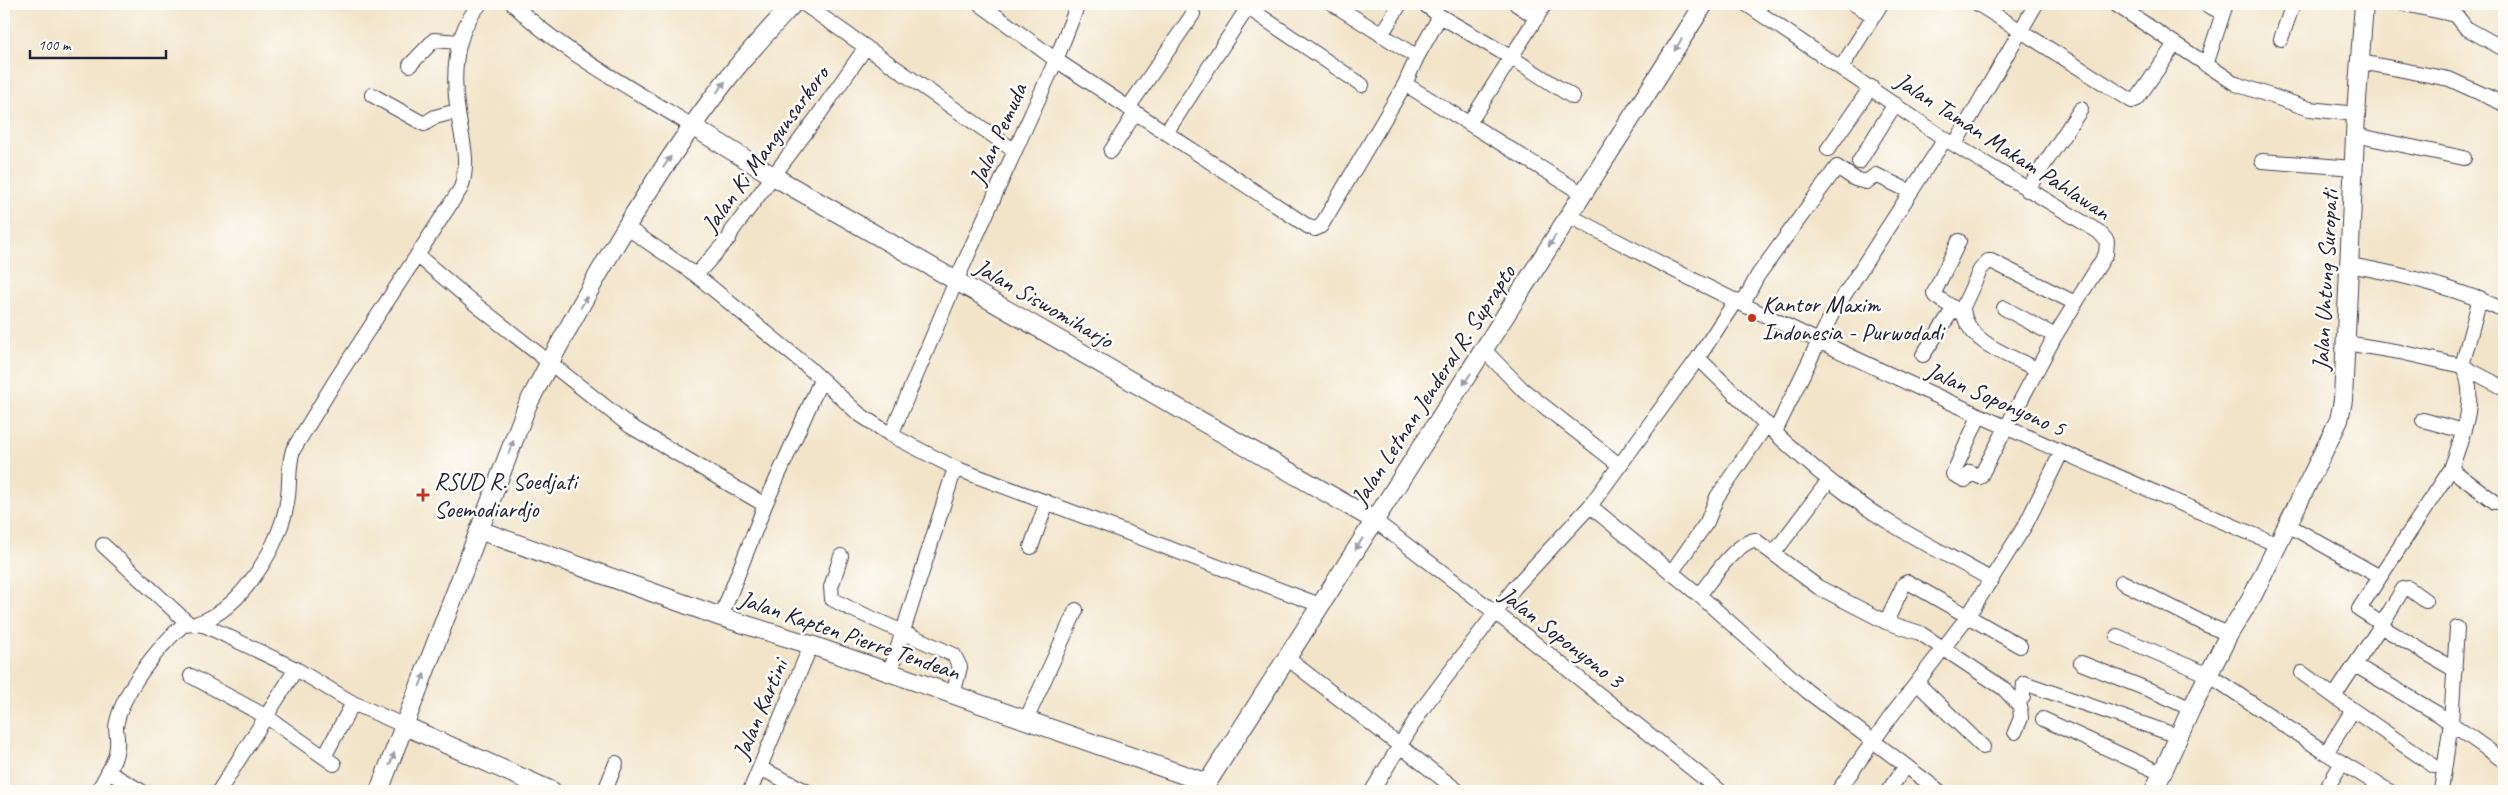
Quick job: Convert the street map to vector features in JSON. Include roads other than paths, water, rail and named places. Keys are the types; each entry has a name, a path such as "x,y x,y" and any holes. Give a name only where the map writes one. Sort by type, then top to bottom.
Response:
{"main road":[{"path":"379,791 527,406 549,363 626,227 692,126 729,76 793,4"},
{"name":"Jalan Letnan Jenderal R. Suprapto","path":"1205,787 1374,520 1485,351 1568,214 1583,194 1704,4"},
{"name":"Jalan Untung Suropati","path":"2154,791 2191,709 2229,634 2253,595 2339,420 2343,400 2356,114 2364,4"},
{"name":"Jalan Siswomiharjo","path":"692,126 773,176 1374,520"},
{"name":"Jalan Kapten Pierre Tendean","path":"479,530 721,617 811,645 1026,720 1205,787"},
{"path":"405,726 552,791"}],"street":[{"path":"193,624 228,607 246,588 260,568 279,529 288,497 289,463 293,450 337,378 461,188 467,165 457,111 456,69 459,42 468,20 480,4"},
{"path":"513,4 584,59 692,126"},
{"path":"804,4 1015,151"},
{"path":"980,4 1056,60 1308,227 1315,229 1321,226 1405,84 1440,16"},
{"name":"Jalan Pemuda","path":"891,435 956,281 1056,60 1078,4"},
{"path":"1333,4 1418,57"},
{"path":"1381,35 1400,4"},
{"path":"1424,4 1440,16 1512,58 1572,97"},
{"path":"1516,4 1537,18"},
{"path":"1470,122 1545,4"},
{"name":"Jalan Taman Makam Pahlawan","path":"1746,4 1950,142 2099,232 2107,241 2106,254 2055,336 1980,477 1970,472 1965,480 1952,474 1979,416"},
{"path":"1841,68 1878,10 1854,4"},
{"path":"1978,4 2132,101 2137,99 2174,44"},
{"path":"1671,573 1707,522 1718,497 1771,428 1832,314 1909,191 1950,142 2021,31 2036,4"},
{"path":"2115,4 2236,84 2310,109 2356,114"},
{"path":"2204,4 2224,9 2206,65"},
{"path":"2281,39 2293,4"},
{"path":"2404,4 2456,15 2466,28 2504,49"},
{"path":"1166,133 1248,6 1362,85"},
{"path":"1111,152 1132,111 1193,14"},
{"path":"410,65 434,40 459,42"},
{"name":"Jalan Ki Mangunsarkoro","path":"696,275 729,238 732,230 866,48"},
{"path":"2361,62 2449,79 2504,104"},
{"path":"1405,84 1470,122 1583,194"},
{"path":"1828,149 1871,87"},
{"path":"372,95 424,124 436,117 457,111"},
{"path":"1859,162 1895,104"},
{"path":"2027,190 2080,109"},
{"path":"2355,135 2464,158"},
{"path":"2262,161 2354,168"},
{"path":"1372,791 1423,708 1515,587 1590,506 1618,464 1837,167 1855,179 1866,182 1876,175 1909,191"},
{"name":"Jalan Soponyono 5","path":"1568,214 1640,253 1819,341 1979,416 2061,454 2278,545"},
{"path":"626,227 696,275 859,414 891,435 955,468 1320,605"},
{"path":"1958,241 1934,293 1935,296 1958,311 1973,333 1988,344 2037,369"},
{"path":"417,255 549,363 630,426 765,505"},
{"path":"1923,355 1958,311 1988,260 2075,303"},
{"path":"2349,265 2378,270 2480,298 2504,310"},
{"path":"2455,670 2381,625 2359,609 2451,469 2463,431 2469,397 2468,380 2462,366 2480,298"},
{"path":"2004,308 2055,336"},
{"path":"2346,343 2400,352 2462,366 2504,388"},
{"path":"1485,351 1522,389 1618,464"},
{"path":"1698,358 1829,480 1895,526 1992,580"},
{"path":"721,617 765,505 821,380"},
{"path":"2423,420 2463,431"},
{"path":"1838,791 1968,616 1992,580 2040,499 2061,454"},
{"path":"890,672 955,468"},
{"path":"2451,469 2495,502"},
{"path":"1774,553 1829,480"},
{"path":"1031,547 1047,502"},
{"path":"1590,506 1699,595 1808,691 1906,766 1931,789"},
{"name":"Jalan Soponyono 3","path":"1374,520 1720,791"},
{"path":"2288,525 2380,578"},
{"path":"1699,595 1739,547 1748,541 1755,540 1818,587 1886,622 1920,633 1944,647 2003,688 2016,700 2021,711 2021,718 2015,732"},
{"path":"103,545 193,624"},
{"path":"841,556 831,587 832,598 849,608 954,655 960,667 953,695"},
{"path":"1886,622 1906,582 2020,646"},
{"path":"2122,582 2207,625 2229,634"},
{"path":"2334,695 2403,589 2408,588 2426,601"},
{"path":"1026,720 1076,610"},
{"path":"98,791 118,746 116,726 124,706 141,674 170,636 183,625 206,626 296,670 354,703 405,726"},
{"path":"2441,791 2451,724 2457,628"},
{"path":"2117,636 2209,675 2326,753 2389,791"},
{"name":"Jalan Kartini","path":"750,791 811,645"},
{"path":"1287,658 1458,791"},
{"path":"2081,663 2191,709"},
{"path":"2355,665 2451,724 2504,762"},
{"path":"218,791 296,670"},
{"path":"2302,673 2434,766"},
{"path":"190,676 267,717 329,761 354,703"},
{"path":"1917,683 1983,747"},
{"path":"2016,700 2023,697 2027,684 2178,736"},
{"path":"2326,753 2353,710"},
{"path":"2043,719 2163,774"},
{"path":"605,791 616,763"},
{"path":"2325,791 2342,763"},
{"path":"1888,791 1906,766"},
{"path":"760,768 806,791"},
{"path":"108,772 141,791"}],"place":[{"name":"Kantor Maxim Indonesia - Purwodadi","path":"1752,318"},
{"name":"RSUD R. Soedjati Soemodiardjo","path":"423,495"}]}
